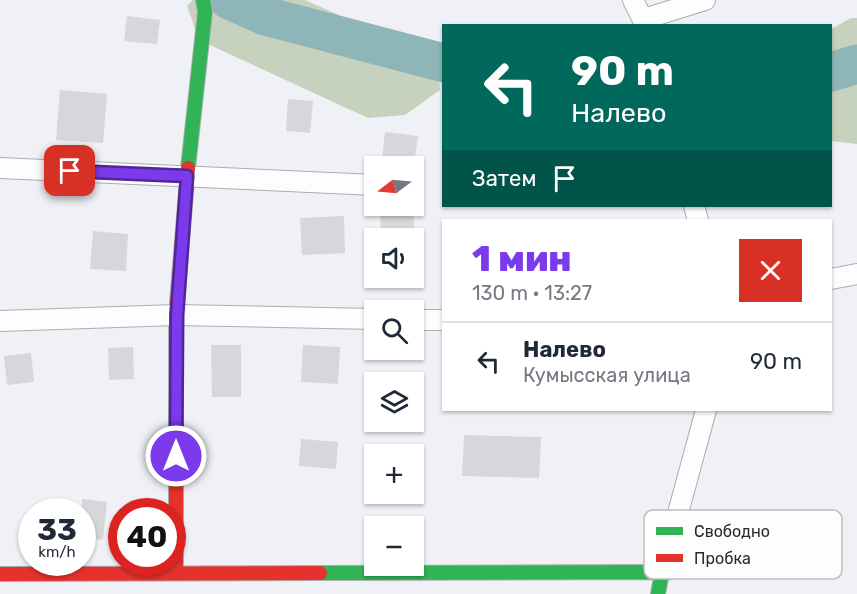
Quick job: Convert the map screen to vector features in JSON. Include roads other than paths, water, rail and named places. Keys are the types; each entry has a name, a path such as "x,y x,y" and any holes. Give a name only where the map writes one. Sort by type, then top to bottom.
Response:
{"street":[{"path":"176,498 177,315 187,176 205,12 203,0"},
{"path":"633,0 645,22 705,0"},
{"path":"0,168 364,184"},
{"path":"832,279 857,274"},
{"path":"0,321 177,315 364,319"},
{"path":"424,320 442,320"},
{"path":"679,510 706,411"},
{"path":"186,573 644,572"},
{"path":"0,574 108,573"},
{"path":"658,594 661,579"}],"waterway":[{"path":"229,0 265,16 442,62"},
{"path":"832,72 857,64"}]}
